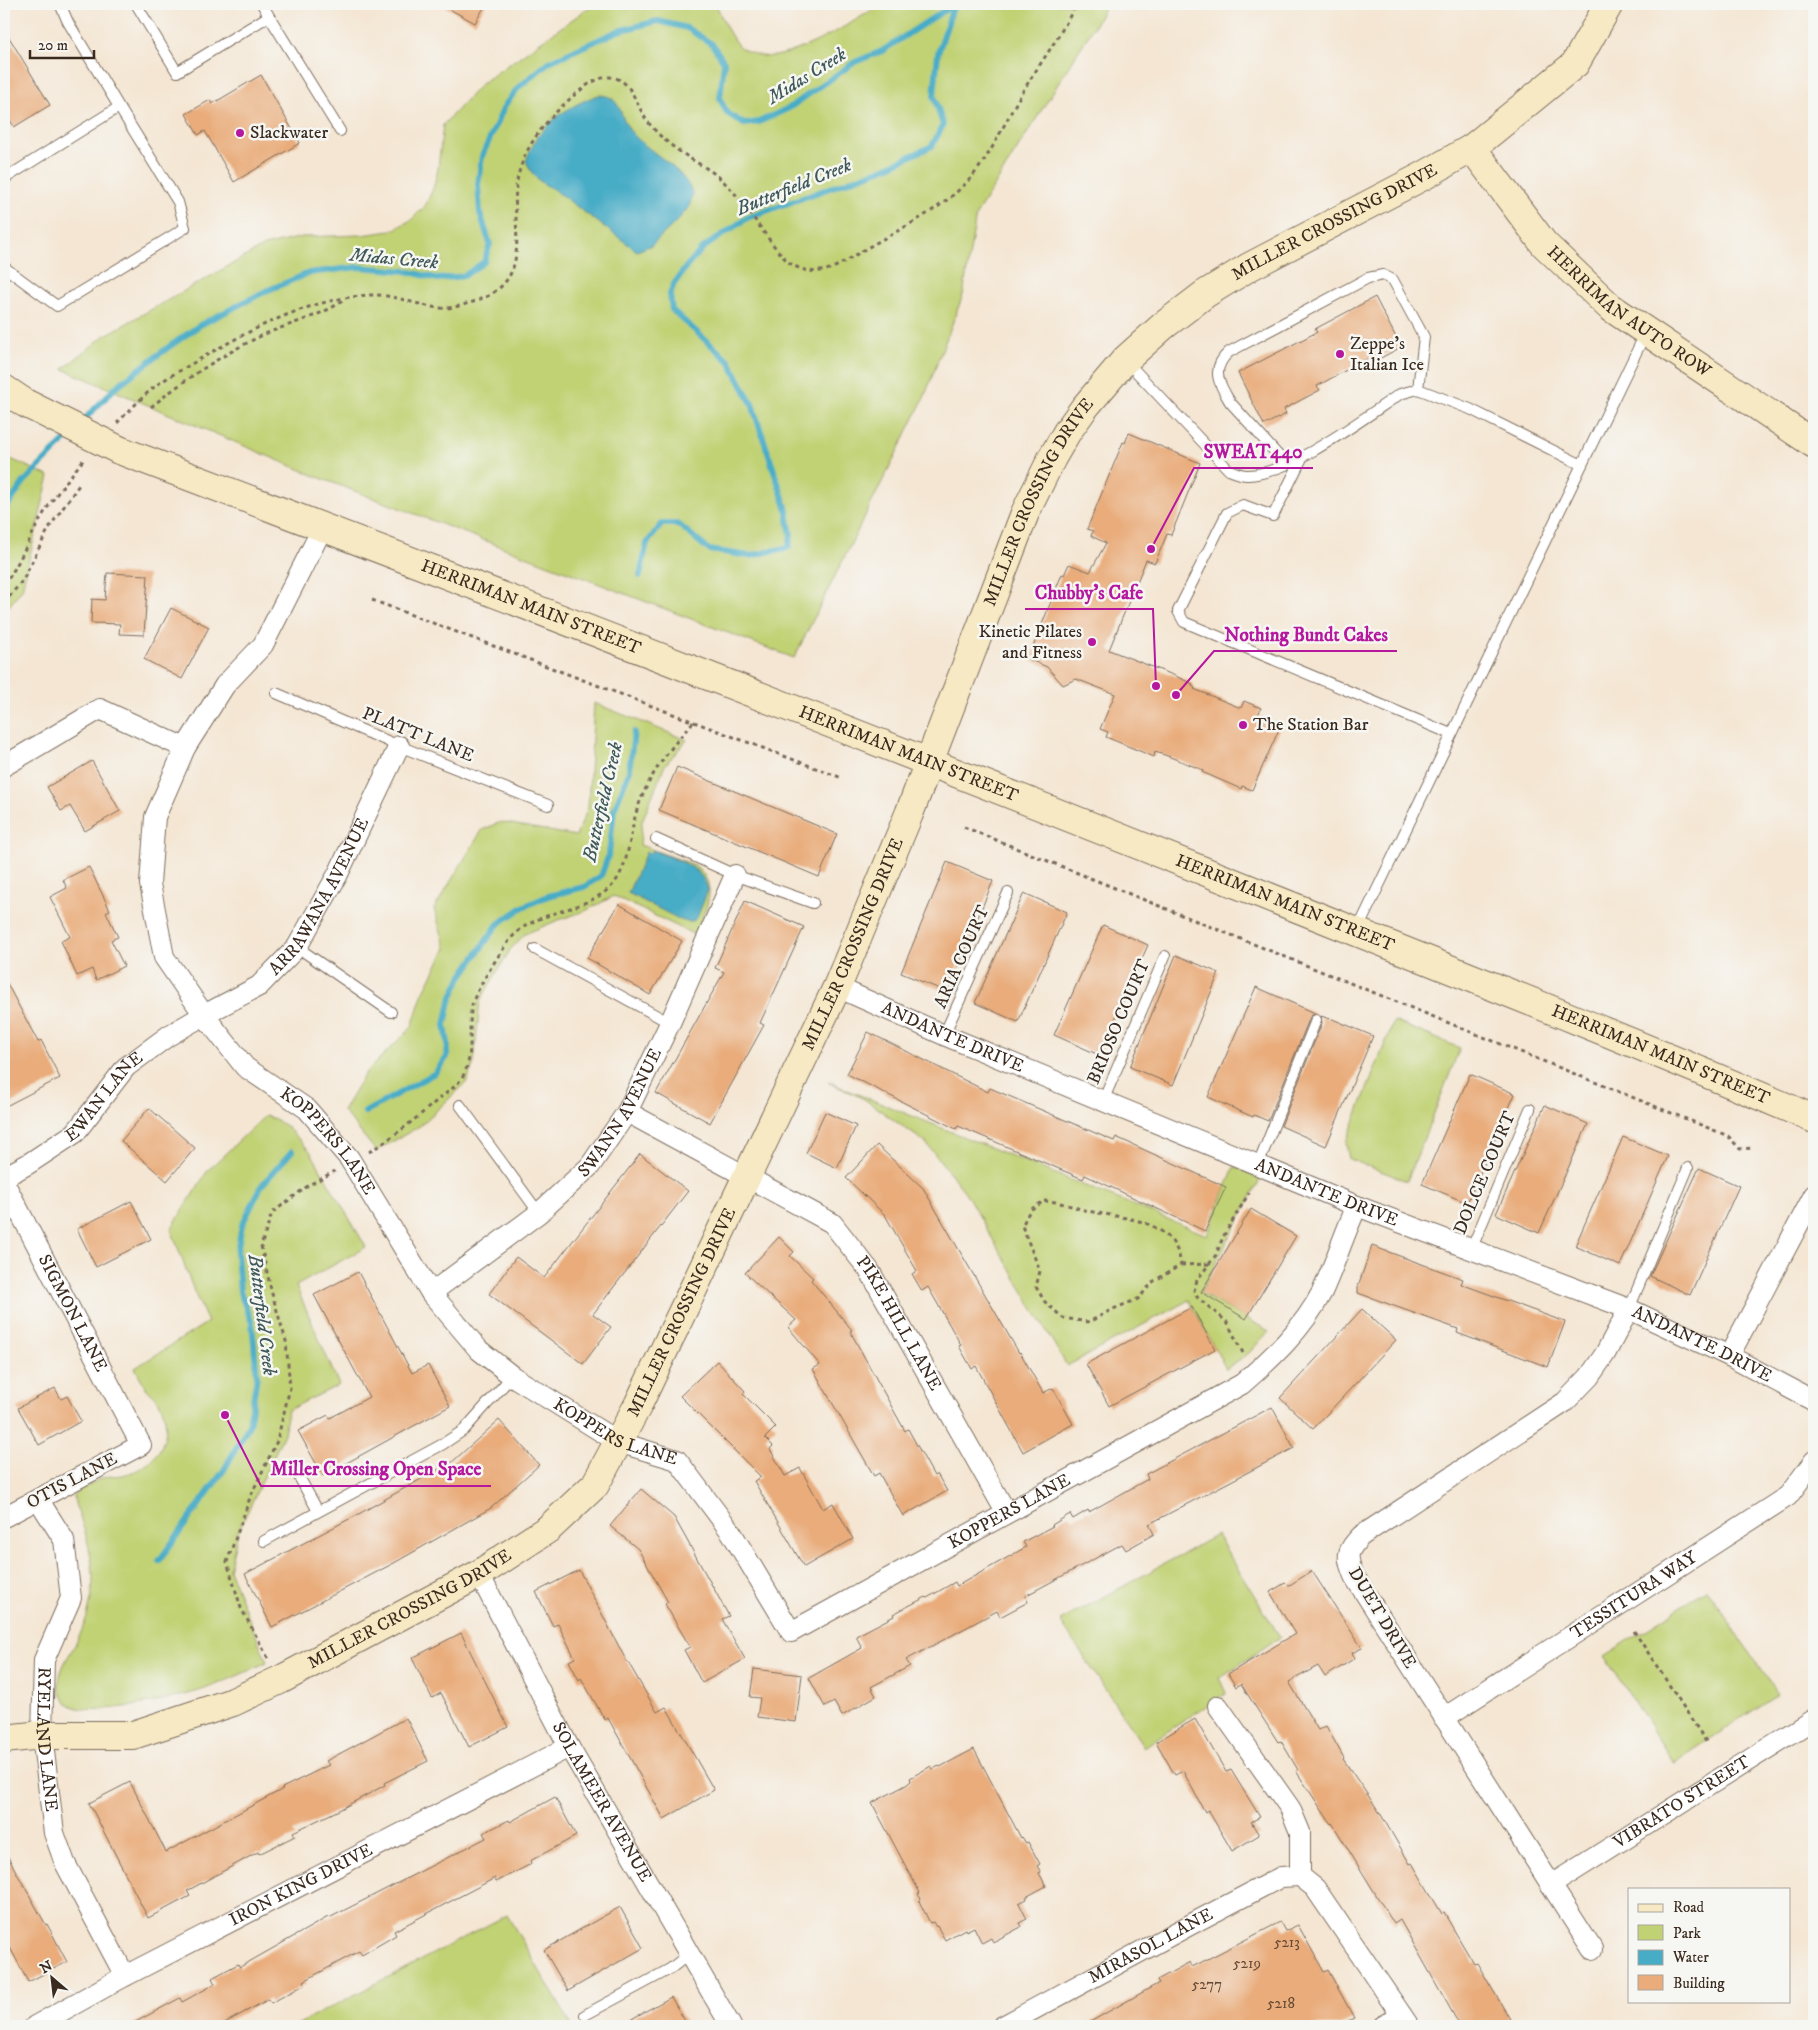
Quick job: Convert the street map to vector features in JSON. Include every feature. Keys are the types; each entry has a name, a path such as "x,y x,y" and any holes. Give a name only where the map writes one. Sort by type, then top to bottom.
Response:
{"street":[{"name":"MILLER CROSSING DRIVE","path":"4,1739 42,1735 133,1735 233,1702 282,1679 479,1574 548,1529 595,1485 638,1406 837,987 1038,485 1072,426 1099,389 1125,360 1163,326 1205,294 1249,267 1425,175 1472,148 1575,64 1609,4"},
{"name":"HERRIMAN AUTO ROW","path":"1472,148 1544,244 1610,307 1814,444"},
{"name":"HERRIMAN MAIN STREET","path":"14,396 323,527 928,762 1669,1056 1814,1119"},
{"name":"KOPPERS LANE","path":"323,527 263,645 225,685 185,748 156,817 150,884 164,957 204,1015 245,1068 307,1109 349,1158 431,1293 479,1350 512,1376 618,1442 677,1460 731,1532 791,1632 1006,1512 1121,1452 1233,1389 1261,1368 1301,1325 1322,1292 1357,1206"},
{"path":"4,766 100,709 185,748"},
{"name":"ARRAWANA AVENUE","path":"204,1015 259,986 297,947 338,874 399,746"},
{"name":"SWANN AVENUE","path":"431,1293 539,1213 590,1166 627,1112 670,1023 735,875"},
{"name":"ANDANTE DRIVE","path":"837,987 944,1035 1357,1206 1628,1309 1729,1356 1814,1401"},
{"name":"EWAN LANE","path":"4,1177 28,1164 75,1133 126,1067 168,1036 204,1015"},
{"name":"PIKE HILL LANE","path":"627,1112 832,1223 868,1270 1006,1512"},
{"name":"SIGMON LANE","path":"4,1182 141,1445"},
{"path":"1729,1356 1814,1195"},
{"name":"DUET DRIVE","path":"1592,1949 1354,1576 1348,1562 1350,1548 1361,1536 1565,1402 1589,1377 1604,1354 1628,1309"},
{"name":"OTIS LANE","path":"4,1517 141,1445"},
{"name":"TESSITURA WAY","path":"1444,1718 1788,1496 1814,1462"},
{"name":"RYELAND LANE","path":"38,1498 64,1540 71,1598 44,1660 42,1735 54,1833 65,1863 125,1976"},
{"name":"SOLAMEER AVENUE","path":"479,1574 569,1747 688,1955 731,2026"},
{"path":"1218,1706 1290,1808 1300,1832 1300,1876 1315,1888 1405,2021 1383,2026"},
{"name":"VIBRATO STREET","path":"1551,1885 1814,1719"},
{"name":"IRON KING DRIVE","path":"35,2026 125,1976 569,1747"},
{"name":"MIRASOL LANE","path":"1003,2026 1281,1877 1300,1876"}],"lane":[{"path":"4,267 57,306 185,228 178,202 68,22 60,4"},
{"path":"136,4 177,72 269,16"},
{"path":"262,4 340,132"},
{"path":"4,179 119,107"},
{"path":"1286,464 1230,402 1224,392 1220,383 1218,367 1220,360 1229,352 1368,278 1383,274 1393,280 1399,288 1424,337 1418,389"},
{"path":"1356,932 1646,330"},
{"path":"1125,360 1229,470 1246,476 1268,472 1302,458 1400,394 1418,389 1470,409 1582,465"},
{"path":"1302,458 1273,516 1243,505 1227,513 1178,611 1181,617 1184,622 1214,636 1452,734"},
{"name":"PLATT LANE","path":"276,693 399,746 548,805"},
{"path":"656,839 735,875 813,903"},
{"name":"ARIA COURT","path":"944,1035 1008,892"},
{"path":"297,947 391,1012"},
{"path":"536,949 670,1023"},
{"name":"BRIOSO COURT","path":"1103,1101 1165,956"},
{"path":"1258,1165 1316,1020"},
{"path":"460,1105 539,1213"},
{"name":"DOLCE COURT","path":"1471,1250 1530,1109"},
{"path":"1628,1309 1688,1168"},
{"path":"264,1542 443,1444 464,1430 512,1376"},
{"path":"298,1474 318,1511"},
{"path":"584,2015 670,1969 688,1955"}],"path":[{"path":"116,438 138,401 160,383 232,340 294,312 324,303 379,295 438,308 447,308 483,298 499,290 512,272 516,260 515,197 522,161 531,144 554,114 572,97 597,80 608,77 621,81 628,86 646,120 674,147 713,172 739,198 788,262 798,269 810,273 823,271 842,264 951,197 971,177 989,152 1076,4"},
{"path":"151,407 210,364 233,351 293,322 331,309 346,299"},
{"path":"4,585 44,513 64,484 89,454"},
{"path":"4,603 23,580 49,528 81,482"},
{"path":"372,600 842,778"},
{"path":"964,827 1728,1136 1740,1149 1754,1148"},
{"path":"270,1661 241,1608 227,1562 251,1495 276,1441 290,1388 286,1341 272,1294 261,1246 272,1213 309,1185 337,1170"},
{"path":"1243,1353 1227,1322 1197,1297 1194,1292 1197,1280 1209,1264 1249,1193"},
{"path":"1181,1265 1179,1252 1169,1236 1146,1223 1122,1217 1091,1212 1056,1201 1044,1201 1030,1210 1022,1226 1040,1271 1036,1287 1045,1302 1063,1318 1089,1322 1138,1299 1154,1281 1181,1265 1209,1264"},
{"path":"1634,1631 1707,1742"}],"green space":[{"path":"594,4 716,4 730,33 740,47 762,56 774,56 789,53 823,38 881,4 1106,4 1098,20 976,215 963,295 924,398 794,658 315,476 63,369 104,336 264,246 302,237 362,235 391,231 411,220 425,206 433,189 438,169 443,125 481,84"},
{"path":"4,456 49,476 22,589 4,613"},
{"path":"594,703 687,740 665,765 642,821 640,845 695,865 703,873 709,890 708,899 695,935 614,896 585,911 525,934 510,950 480,1001 474,1063 466,1083 420,1126 376,1151 343,1111 366,1072 412,1027 422,995 446,948 434,909 482,830 501,822 576,836 588,808"},
{"path":"1394,1021 1460,1048 1407,1181 1349,1159 1346,1142"},
{"path":"828,1082 1207,1235 1234,1167 1261,1178 1200,1293 1269,1331 1249,1353 1226,1369 1189,1300 1067,1366 965,1192 926,1143 864,1099"},
{"path":"266,1115 286,1126 310,1151 366,1247 296,1286 339,1385 288,1410 284,1434 238,1532 229,1570 267,1662 213,1686 177,1697 120,1708 86,1709 74,1707 61,1694 59,1687 60,1677 63,1666 84,1626 91,1601 93,1576 89,1547 75,1505 74,1495 101,1479 124,1475 138,1470 155,1456 161,1447 166,1425 164,1414 159,1402 146,1388 135,1368 208,1322 195,1294 171,1229 208,1170"},
{"path":"1217,1535 1280,1637 1219,1678 1226,1693 1144,1747 1060,1621"},
{"path":"1707,1590 1778,1694 1674,1763 1604,1656"},
{"path":"507,1915 572,2026 295,2026"}],"water":[{"path":"598,95 606,96 617,103 628,128 633,134 682,176 693,194 689,207 677,221 652,245 637,251 540,181 533,175 526,161 531,149 545,128 563,112"},
{"path":"652,850 693,868 705,881 708,890 697,918 691,922 683,921 628,893 646,852 650,853"}],"building":[{"path":"440,4 486,4 475,23"},
{"path":"4,29 50,105 14,127 4,109"},
{"path":"261,75 300,143 234,182 205,131 198,135 186,114 210,100 212,104"},
{"path":"1375,297 1401,347 1379,359 1376,354 1317,386 1320,390 1284,409 1286,414 1264,425 1238,373 1317,332 1315,329"},
{"path":"1129,433 1200,463 1171,535 1167,534 1155,563 1146,560 1109,650 1173,675 1193,684 1194,689 1241,708 1244,701 1261,708 1258,715 1281,725 1252,790 1242,786 1241,789 1202,772 1203,770 1165,755 1155,752 1154,757 1106,737 1108,732 1100,729 1115,694 1076,679 1063,685 1047,667 1030,660 1035,647 1033,647 1062,574 1064,575 1069,564 1090,572 1106,543 1091,536 1093,531 1087,529 1123,442 1125,443"},
{"path":"107,573 148,575 144,635 119,634 120,624 91,623 92,599 105,600"},
{"path":"171,608 209,627 182,679 144,659"},
{"path":"92,761 120,811 85,831 70,806 61,811 47,787"},
{"path":"677,767 837,834 819,877 659,810"},
{"path":"947,862 993,881 947,992 901,973"},
{"path":"89,867 110,910 106,912 118,937 111,940 124,966 96,980 92,969 77,976 61,941 70,937 50,897 67,888 63,880"},
{"path":"1024,893 1067,912 1018,1022 975,1003"},
{"path":"745,901 804,927 760,1023 764,1025 710,1123 656,1093 724,972 715,968"},
{"path":"619,904 682,941 650,995 587,958"},
{"path":"1103,925 1148,945 1099,1055 1054,1035"},
{"path":"1176,955 1219,973 1173,1085 1130,1067"},
{"path":"4,978 38,1042 41,1040 60,1078 4,1107"},
{"path":"1256,987 1315,1013 1310,1017 1268,1121 1254,1115 1253,1117 1208,1097"},
{"path":"1321,1016 1373,1036 1326,1146 1281,1126 1322,1023"},
{"path":"868,1032 988,1092 990,1088 1114,1141 1116,1137 1226,1187 1205,1231 1085,1175 1083,1179 958,1126 956,1129 847,1074"},
{"path":"1470,1074 1515,1094 1467,1203 1422,1184"},
{"path":"1545,1105 1588,1124 1539,1233 1496,1214"},
{"path":"149,1108 195,1148 167,1181 121,1141"},
{"path":"825,1112 856,1126 837,1168 806,1153"},
{"path":"1623,1137 1668,1156 1620,1266 1575,1246"},
{"path":"877,1145 923,1188 1043,1393 1053,1388 1073,1424 1023,1452 976,1366 972,1369 959,1346 961,1345 928,1287 922,1291 912,1274 917,1271 885,1215 846,1178"},
{"path":"640,1154 688,1191 593,1314 611,1327 583,1364 489,1294 516,1257 544,1278"},
{"path":"1699,1168 1739,1186 1690,1295 1650,1276"},
{"path":"131,1201 151,1239 96,1267 77,1229"},
{"path":"1251,1209 1296,1236 1246,1319 1201,1292"},
{"path":"779,1237 794,1252 790,1256 813,1278 811,1280 852,1330 850,1331 905,1431 908,1429 934,1476 937,1474 947,1491 903,1516 879,1473 874,1476 813,1369 820,1365 788,1327 796,1320 745,1273"},
{"path":"1372,1246 1463,1279 1461,1284 1565,1322 1548,1367 1457,1333 1458,1329 1358,1293 1358,1286"},
{"path":"358,1272 412,1373 428,1365 450,1406 323,1476 298,1431 328,1415 330,1418 369,1397 314,1295"},
{"path":"1192,1307 1215,1349 1109,1406 1086,1364"},
{"path":"1362,1309 1396,1340 1313,1429 1280,1398"},
{"path":"717,1361 745,1391 743,1394 776,1427 765,1438 773,1446 770,1449 785,1476 800,1468 823,1509 833,1503 853,1539 804,1567 754,1481 761,1477 680,1396"},
{"path":"55,1388 61,1399 67,1396 81,1421 39,1445 18,1408"},
{"path":"1272,1407 1294,1448 1149,1524 1154,1534 1126,1550 1122,1544 1025,1596 1028,1602 1000,1617 997,1611 906,1660 910,1666 871,1687 876,1696 842,1716 834,1702 825,1707 809,1678 862,1648 856,1636 894,1616 893,1614 955,1582 957,1586 1026,1547 1023,1542 1053,1526 1070,1514 1073,1519 1088,1510 1089,1512 1148,1479 1146,1474"},
{"path":"499,1420 539,1465 491,1508 394,1563 272,1627 245,1574 439,1469 441,1472"},
{"path":"641,1489 674,1517 729,1616 722,1619 745,1659 702,1683 684,1650 690,1647 665,1604 668,1602 638,1549 610,1526"},
{"path":"579,1570 627,1662 657,1712 666,1707 714,1790 664,1819 608,1718 605,1720 581,1678 579,1680 569,1661 575,1658 558,1624 553,1626 536,1592"},
{"path":"1312,1571 1362,1648 1352,1653 1355,1658 1325,1677 1318,1666 1289,1682 1318,1730 1326,1726 1343,1759 1380,1813 1410,1864 1412,1863 1442,1914 1444,1913 1474,1964 1477,1963 1514,2026 1460,2026 1400,1920 1394,1924 1332,1823 1296,1771 1298,1770 1281,1741 1278,1742 1241,1684 1236,1687 1228,1674 1295,1634 1270,1592 1285,1583 1288,1586"},
{"path":"461,1633 508,1727 469,1747 441,1693 432,1698 412,1658"},
{"path":"754,1669 802,1675 796,1722 757,1717 760,1698 750,1697"},
{"path":"406,1718 428,1761 384,1783 385,1785 339,1810 293,1832 295,1836 259,1854 258,1852 187,1891 190,1896 148,1918 89,1803 130,1782 166,1852 282,1788 329,1765 326,1761"},
{"path":"1195,1719 1226,1772 1231,1770 1260,1817 1251,1822 1259,1835 1232,1851 1208,1810 1205,1812 1183,1771 1175,1775 1156,1742"},
{"path":"974,1749 1021,1838 1026,1843 1028,1842 1040,1864 1037,1866 1046,1886 1019,1903 1027,1919 1019,1923 1021,1927 993,1942 991,1938 982,1943 974,1927 966,1931 965,1929 945,1940 937,1926 933,1922 930,1923 919,1901 921,1899 918,1894 920,1893 872,1803 906,1785 911,1781 910,1778 931,1766 933,1769 940,1767"},
{"path":"555,1797 576,1836 530,1861 531,1864 496,1882 495,1878 394,1931 396,1935 362,1955 359,1951 304,1981 306,1984 271,2003 269,1999 219,2026 128,2026 180,1998 182,2002 215,1984 212,1978 238,1964 240,1967 328,1917 486,1838 483,1833 509,1820 510,1822"},
{"path":"4,1850 67,1962 28,1982 4,1936"},
{"path":"620,1907 643,1948 568,1991 544,1950"},
{"path":"1280,1922 1285,1931 1298,1925 1324,1972 1328,1970 1354,2018 1338,2026 1083,2026 1159,1983 1157,1980 1190,1962 1192,1967"},
{"path":"671,1997 688,2026 619,2026"}],"waterway":[{"name":"Midas Creek","path":"80,424 117,386 200,325 266,291 309,273 359,267 406,271 438,279 464,276 484,262 490,244 480,213 478,184 482,156 505,105 518,88 549,62 618,31 658,21 687,28 712,44 724,62 720,99 727,113 744,124 759,122 789,108 855,62 882,51 954,4"},
{"name":"Butterfield Creek","path":"640,576 647,543 662,524 678,524 709,550 750,556 789,547 791,535 786,507 752,404 729,361 672,310 670,294 674,284 686,267 703,248 747,218 885,168 932,146 943,125 934,96 938,53 954,4"},
{"name":"Midas Creek","path":"4,511 24,482 72,433"},
{"name":"Butterfield Creek","path":"365,1112 435,1073 447,1057 448,1044 445,1025 450,1001 461,977 498,924 523,907 548,896 584,887 601,876 609,854 614,810 629,772 634,732"},
{"name":"Butterfield Creek","path":"159,1561 224,1470 249,1425 257,1376 252,1323 240,1292 237,1252 242,1225 262,1185 292,1151"}],"place":[{"name":"Slackwater","path":"240,133"},
{"name":"Zeppe's Italian Ice","path":"1340,354"},
{"name":"SWEAT440","path":"1151,549"},
{"name":"Kinetic Pilates and Fitness","path":"1092,642"},
{"name":"Chubby's Cafe","path":"1156,686"},
{"name":"Nothing Bundt Cakes","path":"1176,695"},
{"name":"The Station Bar","path":"1243,725"},
{"name":"Miller Crossing Open Space","path":"225,1415"}]}
